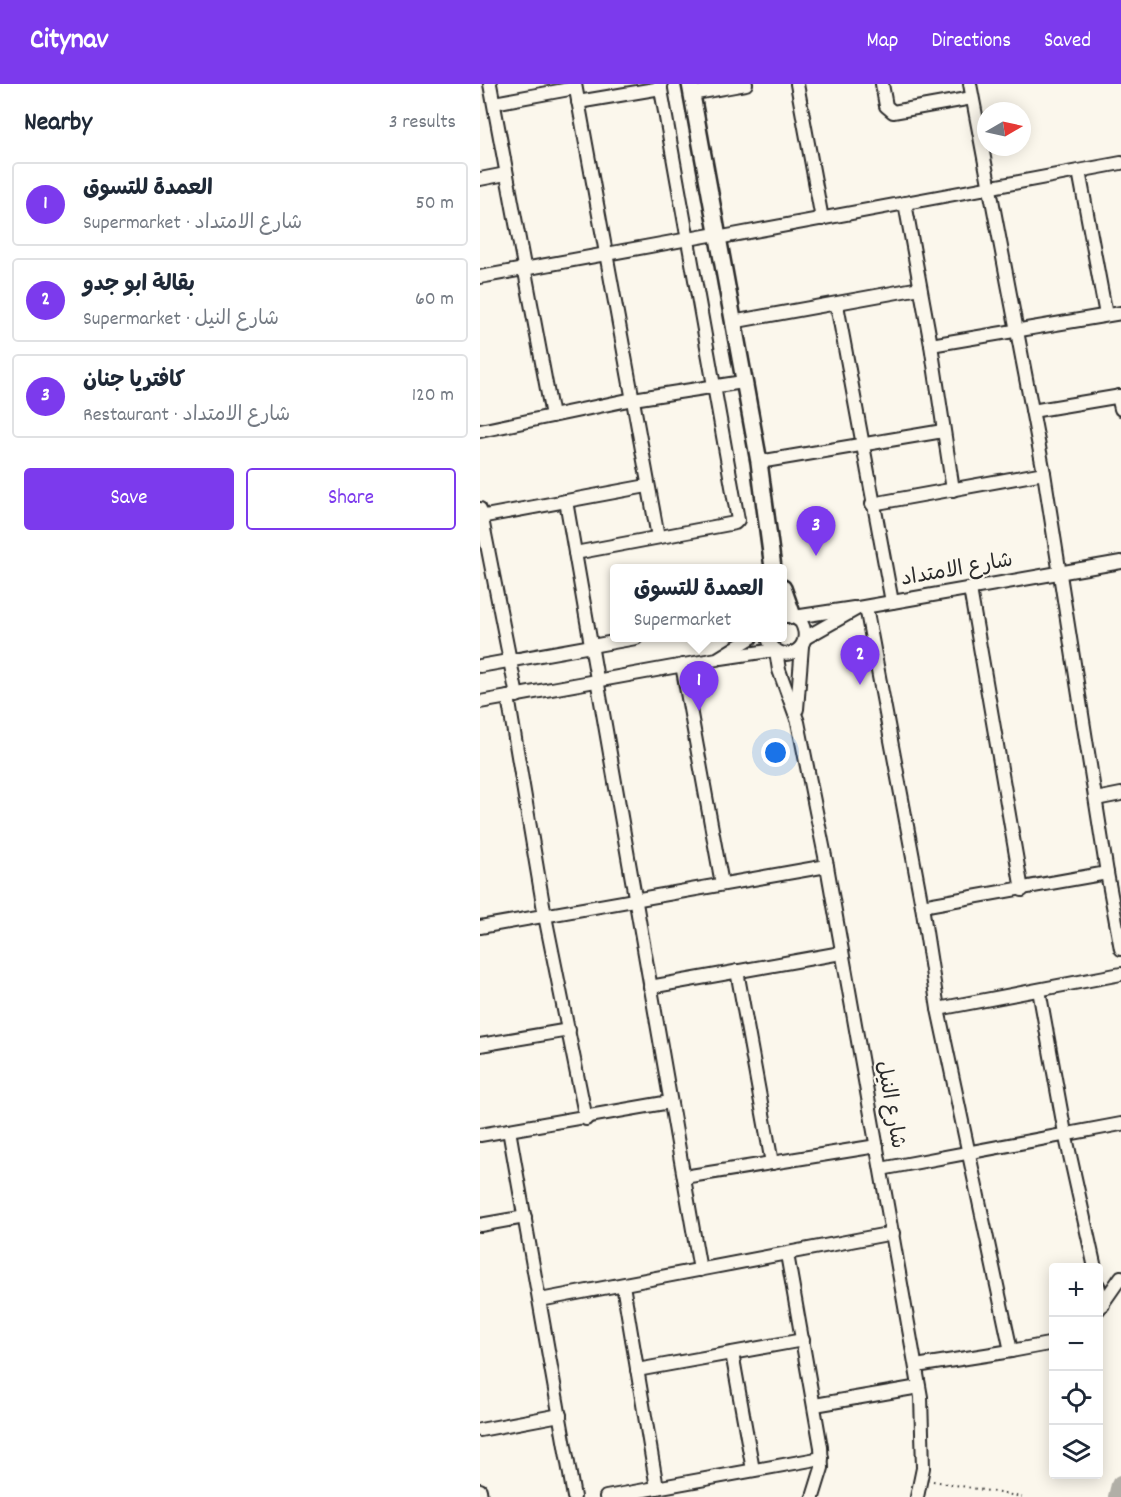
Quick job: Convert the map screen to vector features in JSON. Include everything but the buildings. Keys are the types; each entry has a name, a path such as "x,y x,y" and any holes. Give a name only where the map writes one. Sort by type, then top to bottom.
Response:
{"main road":[{"path":"690,89 759,462 774,564"}],"street":[{"path":"490,84 552,416"},
{"path":"690,89 746,84"},
{"path":"797,84 822,219"},
{"path":"882,84 886,106 888,111 893,112 972,98"},
{"path":"970,84 1044,473 1107,873 1121,945"},
{"path":"494,103 575,86 658,537"},
{"path":"575,553 735,523 738,520 661,86 578,102"},
{"path":"480,277 822,219 1121,163"},
{"path":"1079,171 1106,315"},
{"path":"480,179 506,174"},
{"path":"905,202 931,345 953,490"},
{"path":"732,322 837,305 920,288"},
{"path":"837,305 872,504 892,602"},
{"path":"931,345 1121,313"},
{"path":"480,431 633,399 743,382"},
{"path":"1032,411 1120,400"},
{"path":"759,462 943,431"},
{"path":"872,504 1044,473"},
{"path":"586,1119 545,916 512,697 510,660 480,514 648,486"},
{"path":"566,501 700,1270"},
{"name":"شارع الامتداد","path":"717,659 776,650 787,654 862,607 1121,562"},
{"path":"970,589 1022,890"},
{"path":"790,616 862,607 922,906 938,1009 971,1152 1011,1351"},
{"path":"790,616 801,621 803,642"},
{"path":"480,666 610,642"},
{"path":"480,702 717,659 745,642"},
{"name":"شارع النيل","path":"771,642 776,650 779,670 798,722 827,866 916,1366 924,1435 922,1478 917,1497"},
{"name":"شارع النيل","path":"798,722 797,681 803,642"},
{"path":"682,665 722,884"},
{"path":"1096,798 1121,794"},
{"path":"480,927 827,866"},
{"path":"922,906 1022,890 1107,873"},
{"path":"650,987 841,953"},
{"path":"737,971 772,1163"},
{"path":"938,1009 1121,974"},
{"path":"1039,990 1065,1133 1094,1263"},
{"path":"480,1044 569,1030"},
{"path":"480,1135 586,1119 670,1102"},
{"path":"881,1169 1121,1124"},
{"path":"509,1130 574,1497"},
{"path":"684,1177 877,1146"},
{"path":"480,1226 525,1217"},
{"path":"540,1300 892,1233"},
{"path":"787,1254 815,1405 822,1458 820,1480 813,1497"},
{"path":"1103,1305 1121,1277"},
{"path":"623,1285 657,1488"},
{"path":"637,1370 803,1340"},
{"path":"916,1366 1049,1343"},
{"path":"732,1353 753,1470"},
{"path":"815,1405 919,1387"},
{"path":"480,1430 560,1415"},
{"path":"606,1497 822,1458"},
{"path":"480,1490 481,1497"}],"path":[{"path":"922,1478 1023,1497"}],"waterway":[{"path":"1118,1497 1121,1485"}],"place":[{"name":"كافتريا جنان","path":"816,556"},
{"name":"بقالة ابو جدو","path":"860,685"},
{"name":"العمدة للتسوق","path":"699,711"}]}
